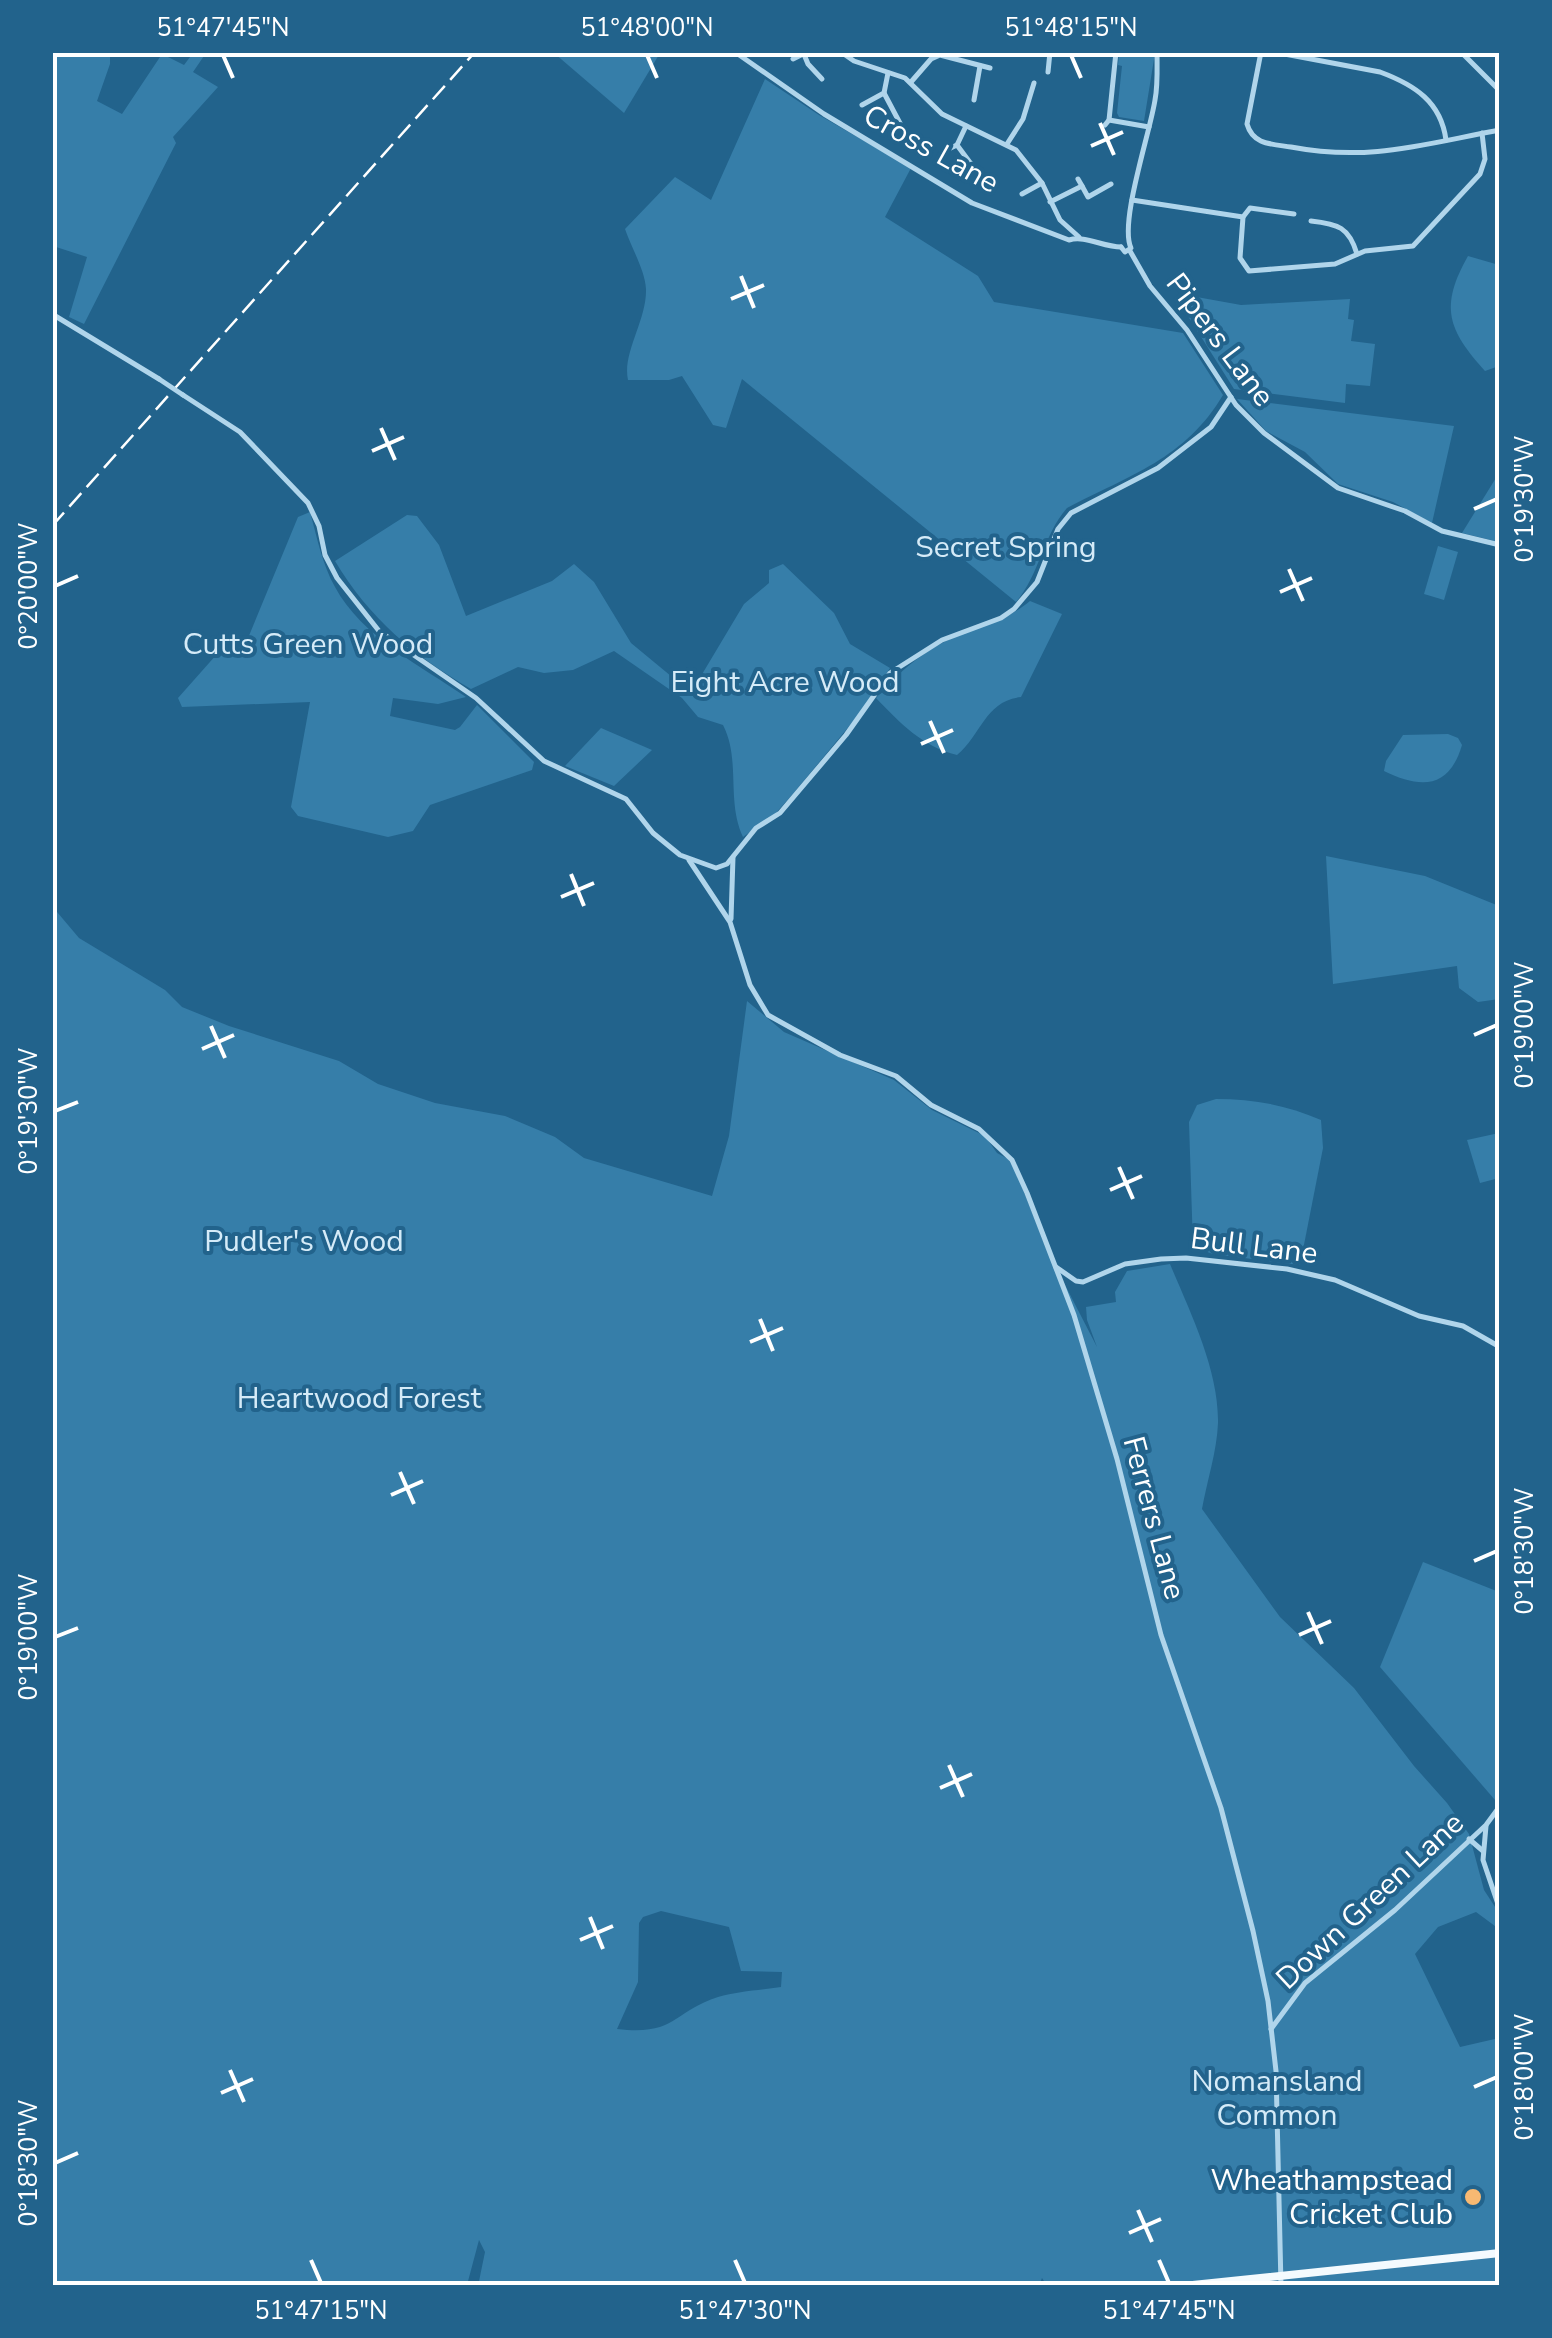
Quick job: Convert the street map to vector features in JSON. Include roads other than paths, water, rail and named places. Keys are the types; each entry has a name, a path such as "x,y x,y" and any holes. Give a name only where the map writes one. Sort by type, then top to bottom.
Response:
{"main road":[{"path":"1183,2286 1281,2280 1500,2253"}],"street":[{"name":"Cross Lane","path":"734,52 824,114 972,204 1070,240 1079,237 1102,246 1124,244"},
{"path":"1048,72 1050,52"},
{"path":"1116,52 1107,122 1149,127"},
{"name":"Pipers Lane","path":"1158,52 1156,95 1124,244 1131,246 1130,251 1150,286 1187,330 1231,397 1264,433 1338,488 1405,511 1442,531 1500,546"},
{"path":"1261,52 1247,124 1251,134 1262,142 1348,155 1374,154 1500,130"},
{"path":"1274,52 1380,72 1396,79 1438,110 1446,140"},
{"path":"793,59 803,53 822,79"},
{"path":"842,53 911,82 942,114 1007,144 1042,183 1060,220 1079,237"},
{"path":"911,82 935,54 990,68"},
{"path":"1465,54 1500,91"},
{"path":"974,100 980,66"},
{"path":"888,73 884,93 902,127"},
{"path":"1007,144 1023,119 1034,83"},
{"path":"862,104 884,93"},
{"path":"942,152 958,145 966,126"},
{"path":"1294,214 1250,208 1243,217 1240,258 1249,270 1335,264 1358,254 1417,244 1480,174 1486,160 1482,133"},
{"path":"958,145 980,176"},
{"path":"1078,179 1088,196 1111,184"},
{"path":"1022,194 1042,183"},
{"path":"1050,202 1082,186"},
{"path":"1132,200 1243,217"},
{"path":"1311,221 1343,227 1358,254"},
{"name":"Ferrers Lane","path":"52,314 160,379 249,440 308,503 337,578 379,631 476,698 544,762 626,799 653,832 689,860 730,922 750,985 768,1015 840,1055 896,1076 931,1104 963,1120 1001,1147 1012,1160 1056,1267 1116,1459 1162,1636 1221,1808 1256,1944 1271,2029 1280,2143 1281,2280"},
{"path":"689,860 716,868 734,858 740,844 780,813 846,735 890,673 942,640 1014,609 1037,582 1058,530 1071,512 1158,468 1210,427 1231,397"},
{"name":"Ferrers Lane","path":"730,922 734,858"},
{"name":"Bull Lane","path":"1056,1267 1083,1282 1125,1264 1161,1259 1287,1269 1335,1280 1419,1316 1463,1326 1500,1347"},
{"name":"Down Green Lane","path":"1271,2029 1304,1983 1395,1910 1486,1825 1500,1806"},
{"path":"1486,1825 1485,1873 1500,1910"},
{"path":"1469,1839 1483,1851"}],"railway":[{"path":"52,526 475,52"}],"place":[{"name":"Wheathampstead Cricket Club","path":"1473,2197"}],"park label":[{"name":"Secret Spring","path":"1006,547"},
{"name":"Cutts Green Wood","path":"308,644"},
{"name":"Eight Acre Wood","path":"785,682"},
{"name":"Pudler's Wood","path":"304,1241"},
{"name":"Heartwood Forest","path":"359,1398"},
{"name":"Nomansland Common","path":"1277,2098"}]}
